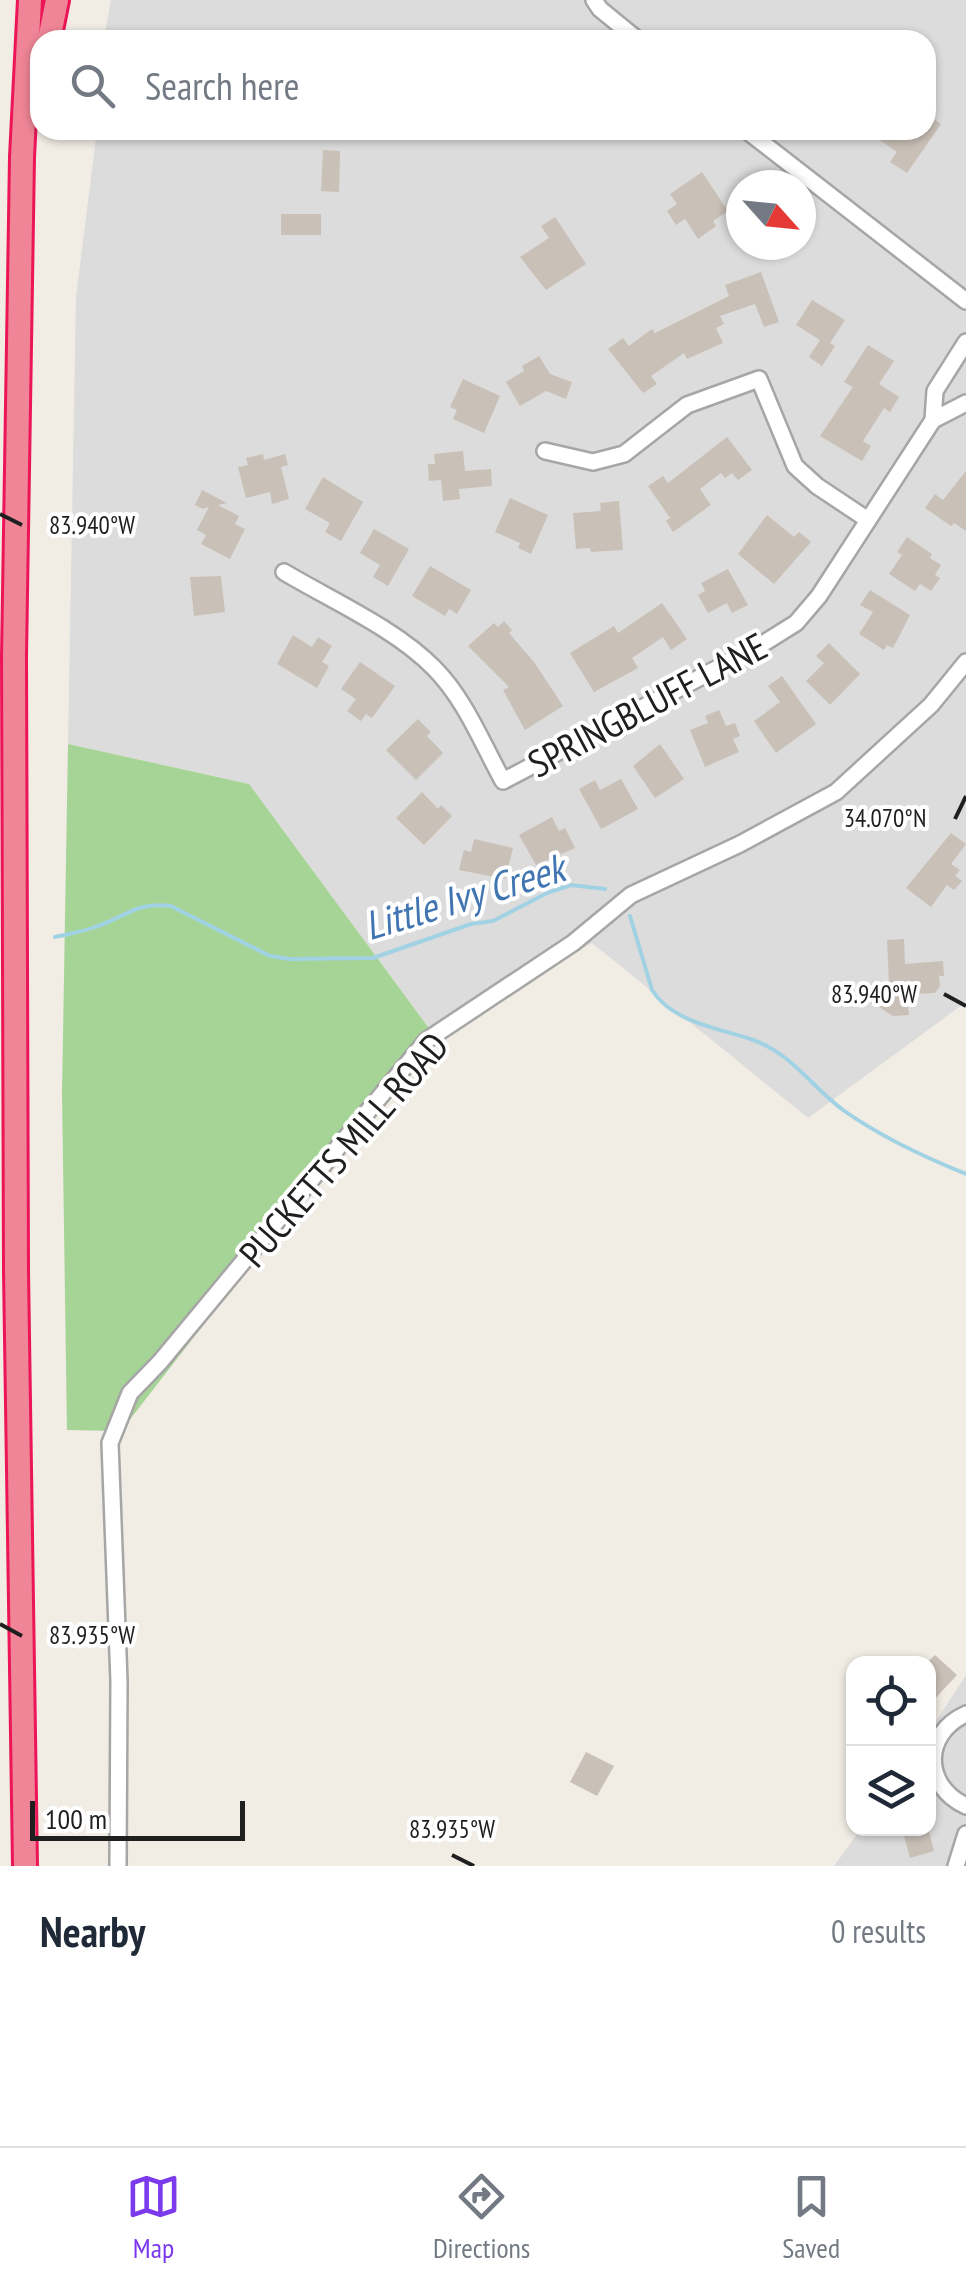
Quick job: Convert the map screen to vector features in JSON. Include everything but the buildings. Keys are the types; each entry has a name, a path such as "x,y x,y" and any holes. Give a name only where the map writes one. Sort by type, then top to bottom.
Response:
{"highway":[{"path":"25,1866 16,1271 14,656 22,158 30,0"},
{"path":"52,30 57,0"},
{"path":"22,158 30,130"}],"street":[{"path":"594,0 626,30"},
{"path":"759,140 966,302"},
{"name":"SPRINGBLUFF LANE","path":"934,420 936,391 960,364 966,342"},
{"path":"545,451 593,462 624,454 687,405 759,379 795,466 868,520"},
{"name":"SPRINGBLUFF LANE","path":"284,572 403,643 434,668 457,697 503,781 756,648 796,623 819,596 934,420 966,403"},
{"name":"PUCKETTS MILL ROAD","path":"118,1866 119,1681 110,1444 130,1393 173,1347 426,1040 573,943 631,895 740,844 836,792 931,705 966,662"},
{"path":"966,1714 952,1720 938,1738 932,1756 938,1780 951,1799 966,1806"},
{"path":"956,1866 966,1834"}],"shaded area":[{"path":"111,0 966,0 966,1002 808,1118 592,943 431,1031 249,784 68,744 76,296 96,140 936,140 936,30 106,30"},
{"path":"966,1675 966,1866 834,1866 856,1836 936,1836 936,1721"}],"green space":[{"path":"68,744 249,784 431,1031 121,1431 67,1430 62,1094"}],"waterway":[{"name":"Little Ivy Creek","path":"55,937 158,905 171,906 270,956 373,958 471,924 493,921 571,885 605,889"},
{"name":"Little Ivy Creek","path":"630,916 652,990 672,1010 767,1046 857,1120 966,1174"}]}
